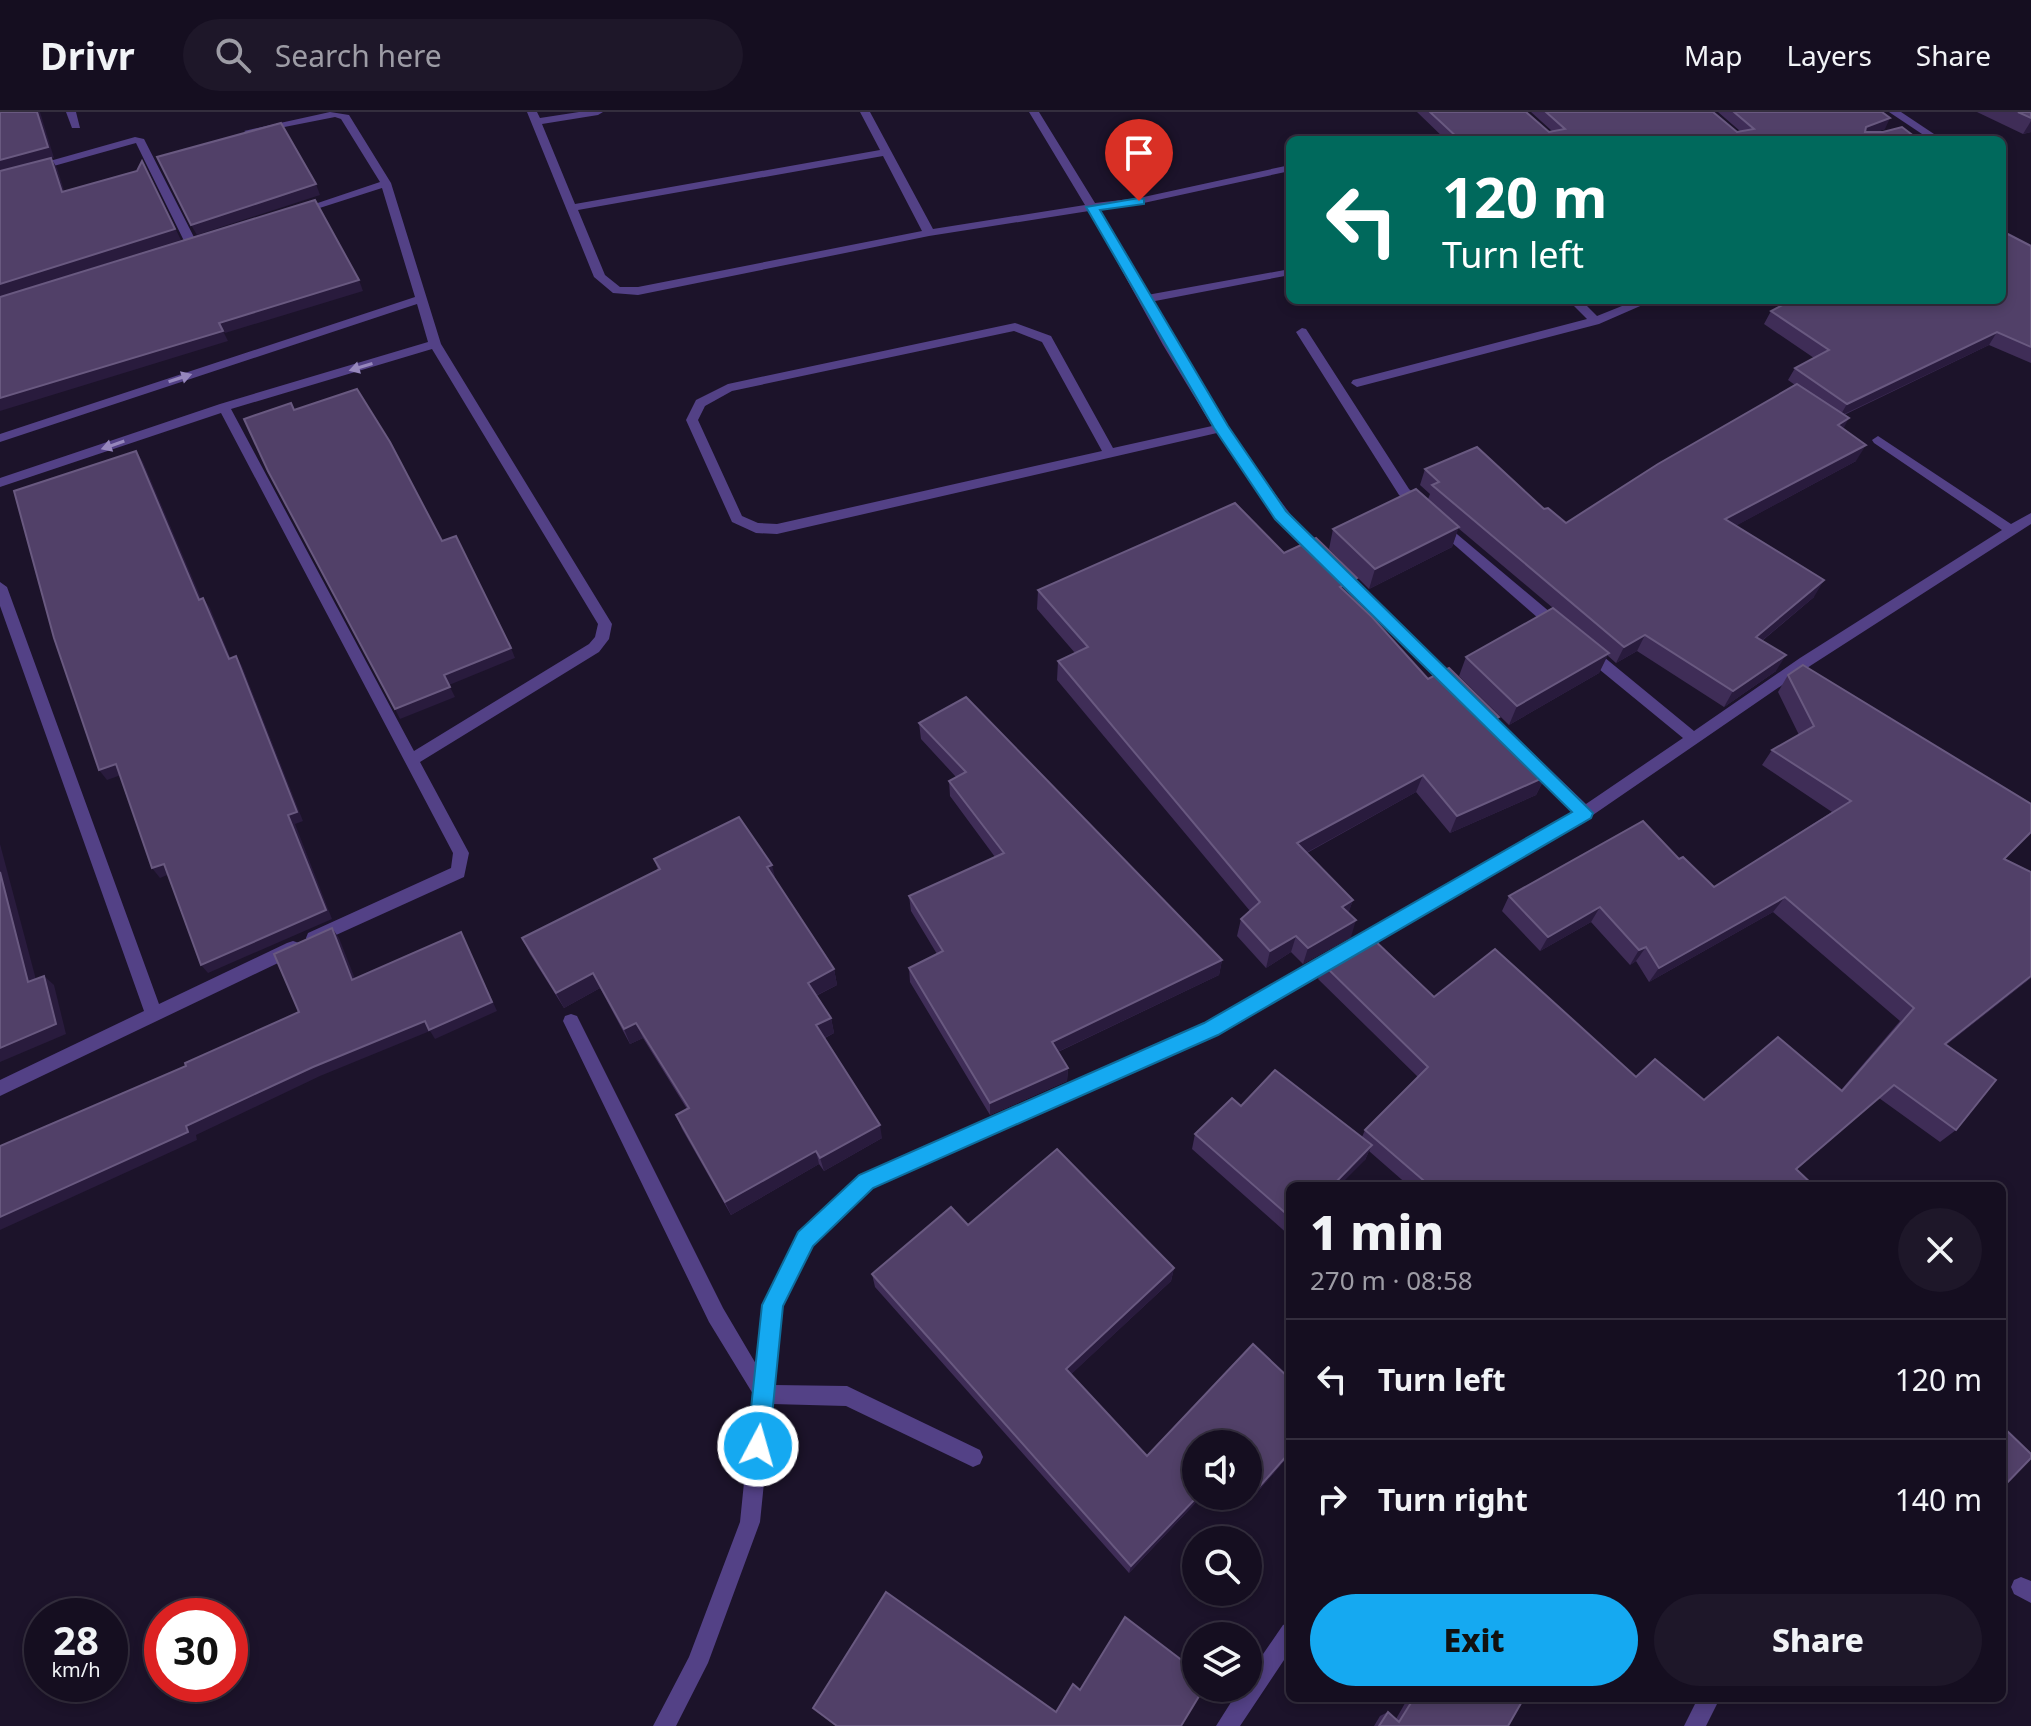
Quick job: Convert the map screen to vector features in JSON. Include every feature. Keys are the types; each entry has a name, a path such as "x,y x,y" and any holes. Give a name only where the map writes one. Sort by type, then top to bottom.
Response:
{"street":[{"path":"71,112 76,126"},
{"path":"598,112 534,117 600,277 617,290 929,233 1139,201 1286,169"},
{"path":"865,112 929,233"},
{"path":"1034,112 1222,428 1281,515 1472,703"},
{"path":"1894,112 1932,136"},
{"path":"249,131 336,114 345,117 386,183 435,344 605,624 605,631 594,648 411,760"},
{"path":"1903,129 1915,125"},
{"path":"0,178 139,139 192,245"},
{"path":"571,208 886,152"},
{"path":"282,217 386,183"},
{"path":"177,250 207,241"},
{"path":"1145,299 1286,273"},
{"path":"0,438 422,298"},
{"path":"1578,304 1595,321"},
{"path":"1357,383 1595,321 1638,304"},
{"path":"1110,454 1047,339 1015,327 728,388 700,403 692,420 737,519 756,528 777,529 1110,454 1222,428"},
{"path":"1302,332 1404,492 1523,598 1693,738"},
{"path":"0,483 224,407 435,344"},
{"path":"0,1088 153,1012 458,872 461,853 224,407"},
{"path":"1878,440 2009,529"},
{"path":"664,1726 697,1663 750,1522 772,1305 806,1239 866,1182 1211,1029 1585,813 1693,738 2009,529 2031,518"},
{"path":"0,587 153,1012"},
{"path":"1495,725 1585,813"},
{"path":"571,1021 716,1315 764,1394"},
{"path":"764,1394 847,1396 973,1457"},
{"path":"1227,1726 1286,1638"},
{"path":"1695,1726 1707,1702"}],"building":[{"path":"0,112 37,112 48,147 0,160"},
{"path":"1430,112 1526,112 1549,132 1565,129 1546,112 1713,112 1737,132 1754,129 1734,112 1882,112 1890,118 1866,127 1865,132 1883,132 1902,127 1914,136 1456,136"},
{"path":"281,123 316,184 191,225 157,157"},
{"path":"51,158 62,192 137,171 142,161 175,229 0,284 0,171"},
{"path":"315,200 359,280 219,323 223,331 0,398 0,297"},
{"path":"2006,233 2031,246 2031,347 1997,332 1847,404 1795,368 1829,350 1771,311 1784,304 2006,304"},
{"path":"1797,384 1849,418 1838,425 1866,445 1725,519 1824,580 1756,637 1786,655 1733,691 1645,635 1624,647 1432,485 1439,482 1425,469 1477,447 1544,509 1548,508 1566,523 1658,464"},
{"path":"357,389 390,442 442,541 456,536 511,648 444,675 450,687 395,709 268,471 244,419 291,403 294,410"},
{"path":"136,451 199,600 203,598 229,659 236,656 297,812 288,815 326,910 201,965 164,864 152,868 116,764 99,770 54,638 14,491"},
{"path":"1416,489 1459,527 1375,569 1333,529"},
{"path":"1235,503 1284,553 1316,538 1357,578 1340,587 1428,679 1449,668 1499,717 1493,720 1545,777 1457,816 1423,775 1297,843 1353,900 1342,907 1356,920 1308,948 1296,936 1270,951 1241,919 1260,902 1058,661 1088,647 1038,590"},
{"path":"1553,608 1609,653 1517,706 1466,657"},
{"path":"1803,665 2031,804 2031,832 2004,859 2031,872 2031,976 1945,1044 1996,1080 1956,1130 1894,1085 1796,1169 1810,1182 1425,1182 1365,1130 1428,1067 1323,964 1371,937 1434,997 1495,949 1636,1077 1655,1059 1704,1100 1778,1037 1842,1091 1914,1008 1785,897 1659,968 1646,947 1639,950 1600,907 1548,937 1509,896 1643,821 1679,859 1683,857 1714,887 1851,801 1772,750 1814,726 1788,675"},
{"path":"966,697 1222,960 1052,1042 1068,1068 990,1103 909,968 943,951 909,896 1004,853 949,781 966,772 919,723"},
{"path":"739,817 772,865 767,867 834,969 808,983 831,1018 816,1025 880,1125 820,1158 816,1151 725,1202 676,1115 689,1108 636,1023 624,1029 593,973 556,993 522,938 660,869 654,859"},
{"path":"0,872 28,982 44,976 56,1024 0,1048"},
{"path":"332,928 352,980 461,932 492,1002 429,1030 425,1021 313,1067 186,1126 188,1132 0,1217 0,1146 186,1066 185,1063 299,1012 274,954"},
{"path":"1275,1070 1372,1145 1336,1182 1286,1182 1286,1214 1195,1134 1232,1098 1241,1106"},
{"path":"1057,1149 1174,1268 1066,1369 1147,1456 1253,1344 1286,1375 1286,1457 1262,1484 1262,1430 1182,1430 1182,1510 1185,1510 1131,1566 872,1274 951,1207 968,1225"},
{"path":"2006,1430 2031,1454 2031,1458 2006,1484"},
{"path":"886,1592 1056,1712 1073,1684 1080,1690 1125,1617 1182,1660 1182,1702 1196,1702 1181,1726 837,1726 813,1708"},
{"path":"1412,1702 1522,1702 1508,1726 1379,1726 1388,1712 1399,1722"}],"route":[{"path":"758,1446 772,1305 806,1239 866,1182 1211,1029 1585,813 1281,515 1222,428 1092,207 1139,201"}]}
